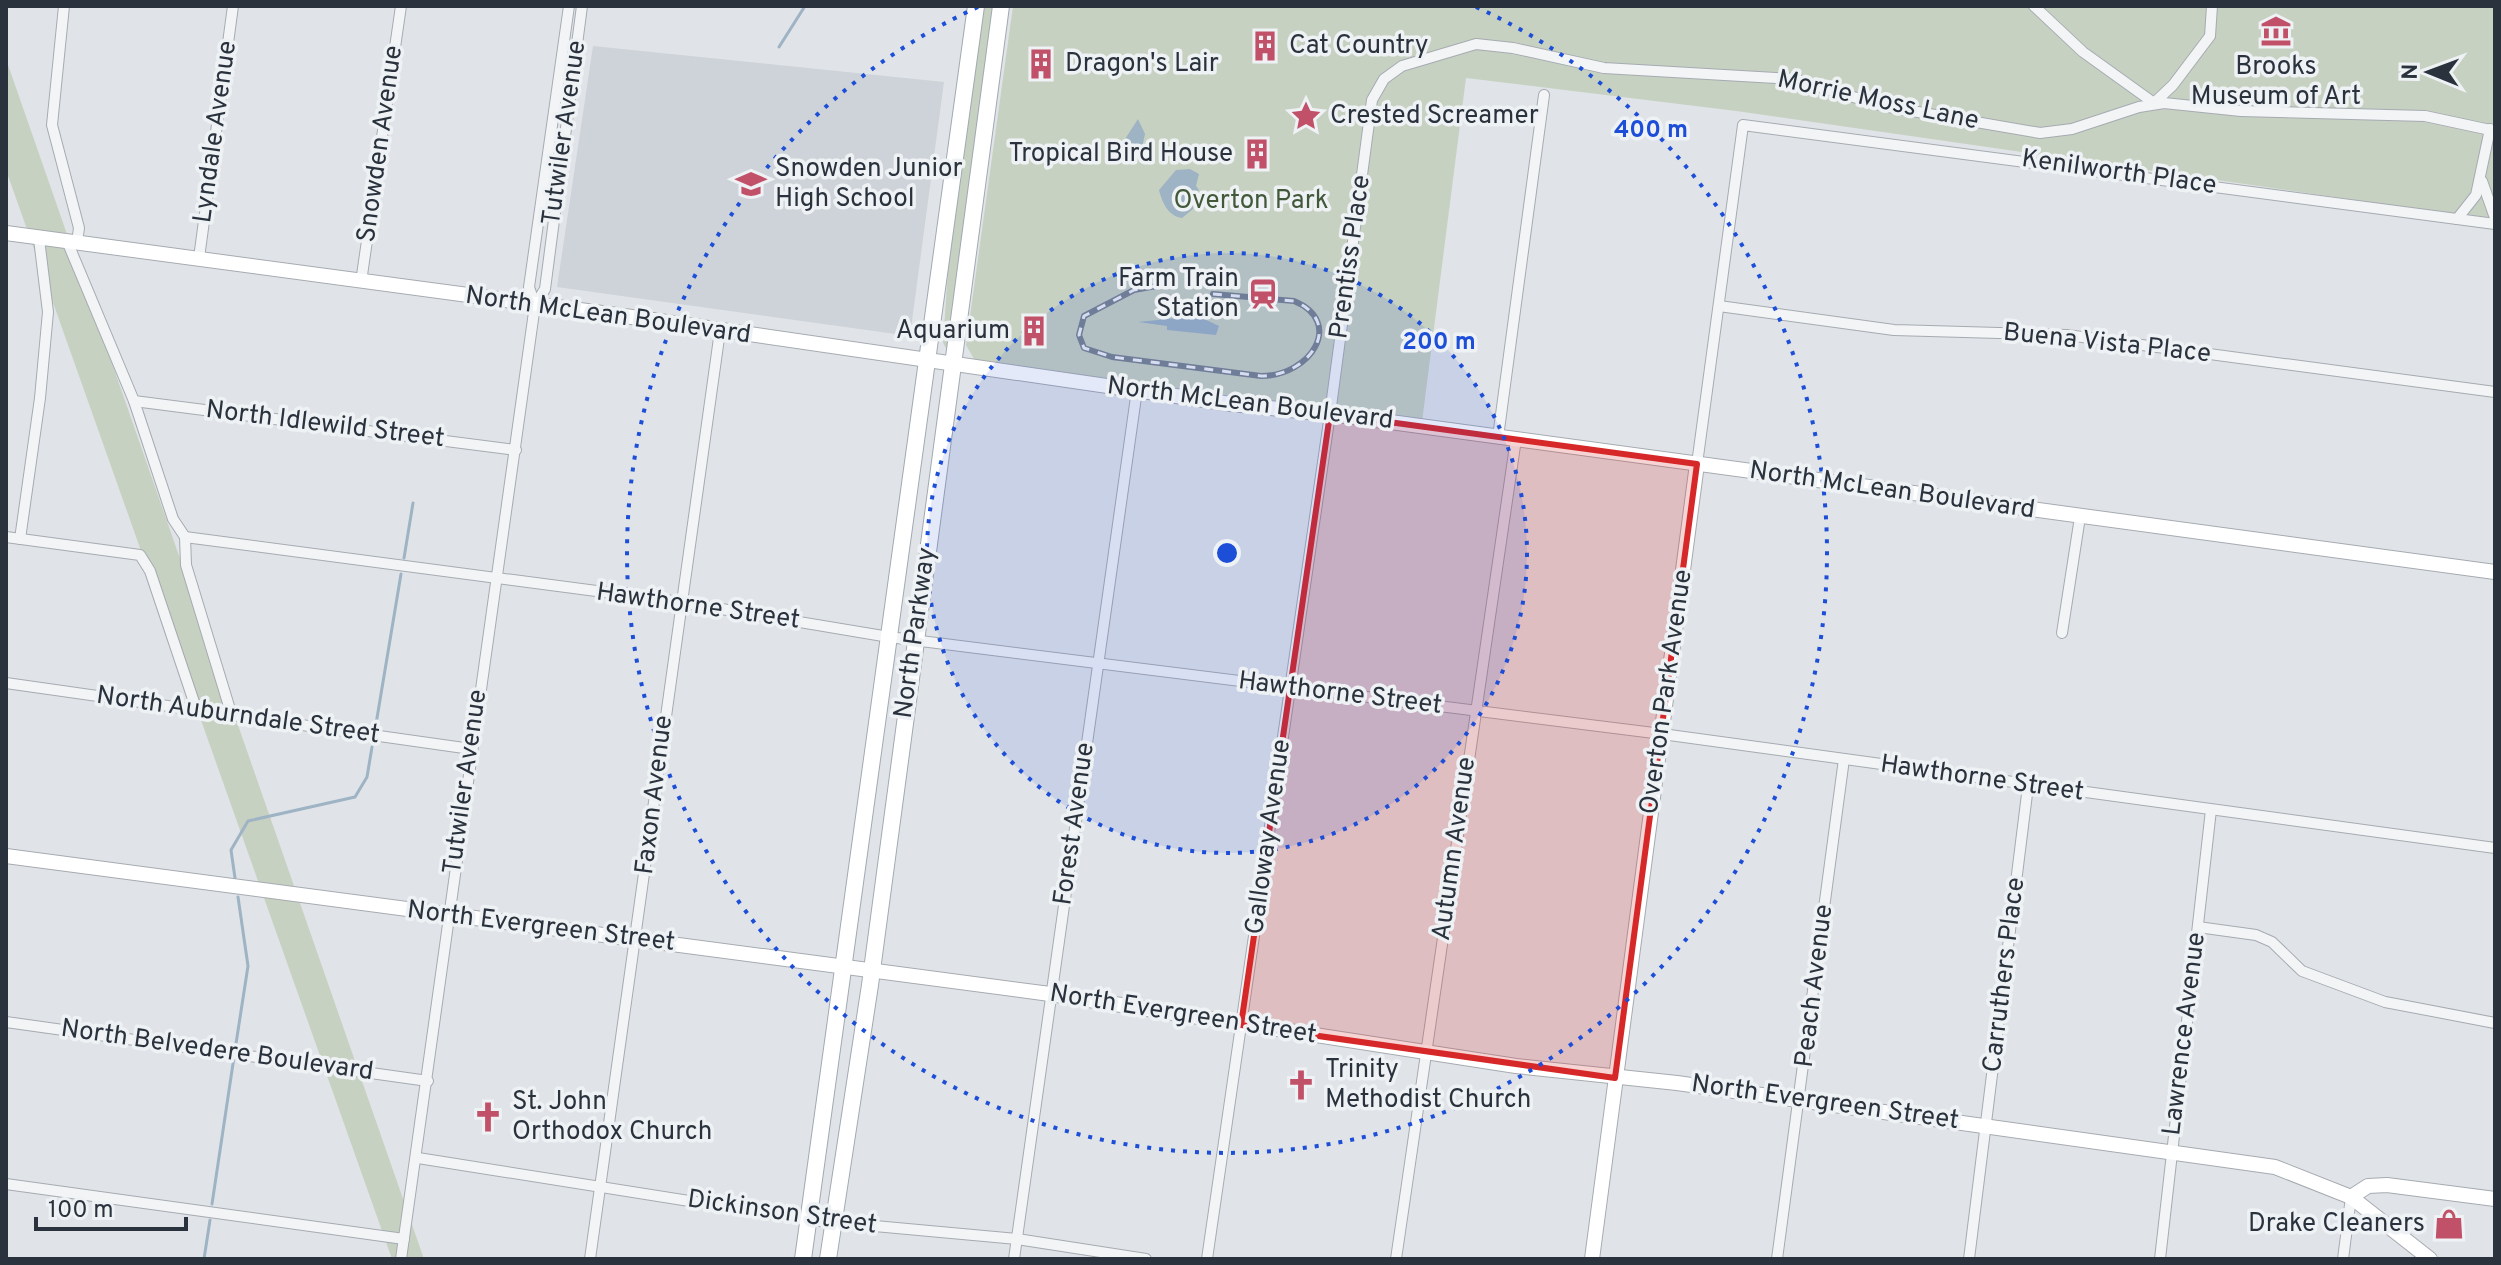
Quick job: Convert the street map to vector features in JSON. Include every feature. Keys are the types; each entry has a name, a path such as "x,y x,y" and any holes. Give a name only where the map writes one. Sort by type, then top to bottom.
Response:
{"main road":[{"name":"North Parkway","path":"803,1259 976,6"},
{"name":"North Parkway","path":"828,1259 872,972 1001,6"}],"street":[{"path":"64,6 52,125 79,228 72,241 134,401 173,519 185,537 186,565 232,716"},
{"name":"Lyndale Avenue","path":"199,258 233,6"},
{"name":"Snowden Avenue","path":"361,282 401,6"},
{"name":"Tutwiler Avenue","path":"535,305 529,287 569,6"},
{"name":"Tutwiler Avenue","path":"401,1259 418,1158 447,915 535,305 545,289 582,6"},
{"path":"2034,6 2083,52 2154,103 2173,85 2210,36 2212,6"},
{"name":"Morrie Moss Lane","path":"1372,100 1379,84 1402,66 1476,44 1513,48 1604,68 1794,79 1883,106 2040,133 2082,127 2154,103 2241,111 2425,116 2492,130"},
{"path":"1498,437 1544,95"},
{"name":"Prentiss Place","path":"1330,414 1372,100"},
{"path":"554,119 567,121"},
{"name":"Kenilworth Place","path":"1743,125 2495,224"},
{"name":"Overton Park Avenue","path":"1592,1259 1743,125"},
{"path":"2457,219 2472,202 2482,179 2492,130"},
{"path":"2482,179 2495,218"},
{"name":"North McLean Boulevard","path":"6,233 927,362 2495,572"},
{"path":"20,539 48,312 39,239"},
{"name":"Buena Vista Place","path":"1719,306 1894,330 2067,335 2495,392"},
{"name":"Faxon Avenue","path":"590,1259 720,331"},
{"name":"Forest Avenue","path":"1014,1259 1137,390"},
{"name":"North Idlewild Street","path":"134,401 516,450"},
{"name":"Galloway Avenue","path":"1207,1259 1330,414"},
{"name":"Autumn Avenue","path":"1396,1259 1516,439"},
{"path":"2062,633 2080,517"},
{"path":"6,537 140,555 150,571 197,711"},
{"name":"Hawthorne Street","path":"185,537 680,602 889,637 1662,734 2495,848"},
{"name":"North Auburndale Street","path":"6,683 471,749"},
{"name":"Peach Avenue","path":"1777,1259 1801,1100 1844,759"},
{"name":"Carruthers Place","path":"1969,1259 2028,786"},
{"name":"Lawrence Avenue","path":"2160,1259 2211,810"},
{"name":"North Evergreen Street","path":"6,856 1050,994 1427,1052 2172,1151 2275,1167 2351,1197"},
{"path":"2198,927 2256,935 2272,942 2302,971 2385,1002 2495,1023"},
{"name":"North Belvedere Boulevard","path":"6,1022 428,1081"},
{"name":"Dickinson Street","path":"418,1158 809,1220 1017,1239 1146,1259"},
{"path":"6,1184 404,1239"},
{"path":"2343,1259 2351,1197 2368,1186 2387,1185 2495,1199"},
{"path":"2351,1197 2430,1259"}],"highlighted area":[{"path":"1330,414 1697,464 1615,1078 1241,1025"}],"shaded area":[{"name":"Snowden Junior High School","path":"593,46 944,82 910,336 557,287"}],"green space":[{"path":"984,6 996,6 949,348 946,348 943,343 948,270"},
{"name":"Overton Park","path":"1013,6 2495,6 2495,220 1736,111 1466,78 1422,422 1033,368 974,359 966,345"},
{"path":"6,59 424,1259 392,1259 6,170"}],"water":[{"path":"1138,119 1145,134 1142,148 1129,158 1118,158 1118,150"},
{"path":"1190,169 1199,174 1196,186 1199,190 1192,198 1193,209 1182,218 1177,217 1164,204 1159,190 1176,170"},
{"path":"1187,311 1219,326 1216,335 1167,330 1167,326 1138,322 1177,318"}],"waterway":[{"path":"779,47 805,6"},
{"path":"404,558 413,503"},
{"path":"376,724 401,574"},
{"path":"235,878 231,850 248,821 355,797 367,777 372,747"},
{"path":"235,1050 248,966 238,897"},
{"path":"212,1204 234,1057"},
{"path":"204,1259 210,1220"}],"railway":[{"path":"1173,283 1134,290 1084,316 1079,335 1084,348 1112,357 1261,376 1279,374 1294,367 1307,358 1315,346 1319,334 1317,322 1309,310 1294,301 1213,294"}],"place":[{"name":"Brooks Museum of Art","path":"2276,31"},
{"name":"Cat Country","path":"1265,46"},
{"name":"Dragon's Lair","path":"1041,64"},
{"name":"Crested Screamer","path":"1306,116"},
{"name":"Tropical Bird House","path":"1257,154"},
{"name":"Snowden Junior High School","path":"751,184"},
{"name":"Farm Train Station","path":"1263,294"},
{"name":"Aquarium","path":"1034,331"},
{"name":"Trinity Methodist Church","path":"1301,1085"},
{"name":"St. John Orthodox Church","path":"488,1117"},
{"name":"Drake Cleaners","path":"2449,1224"}]}
